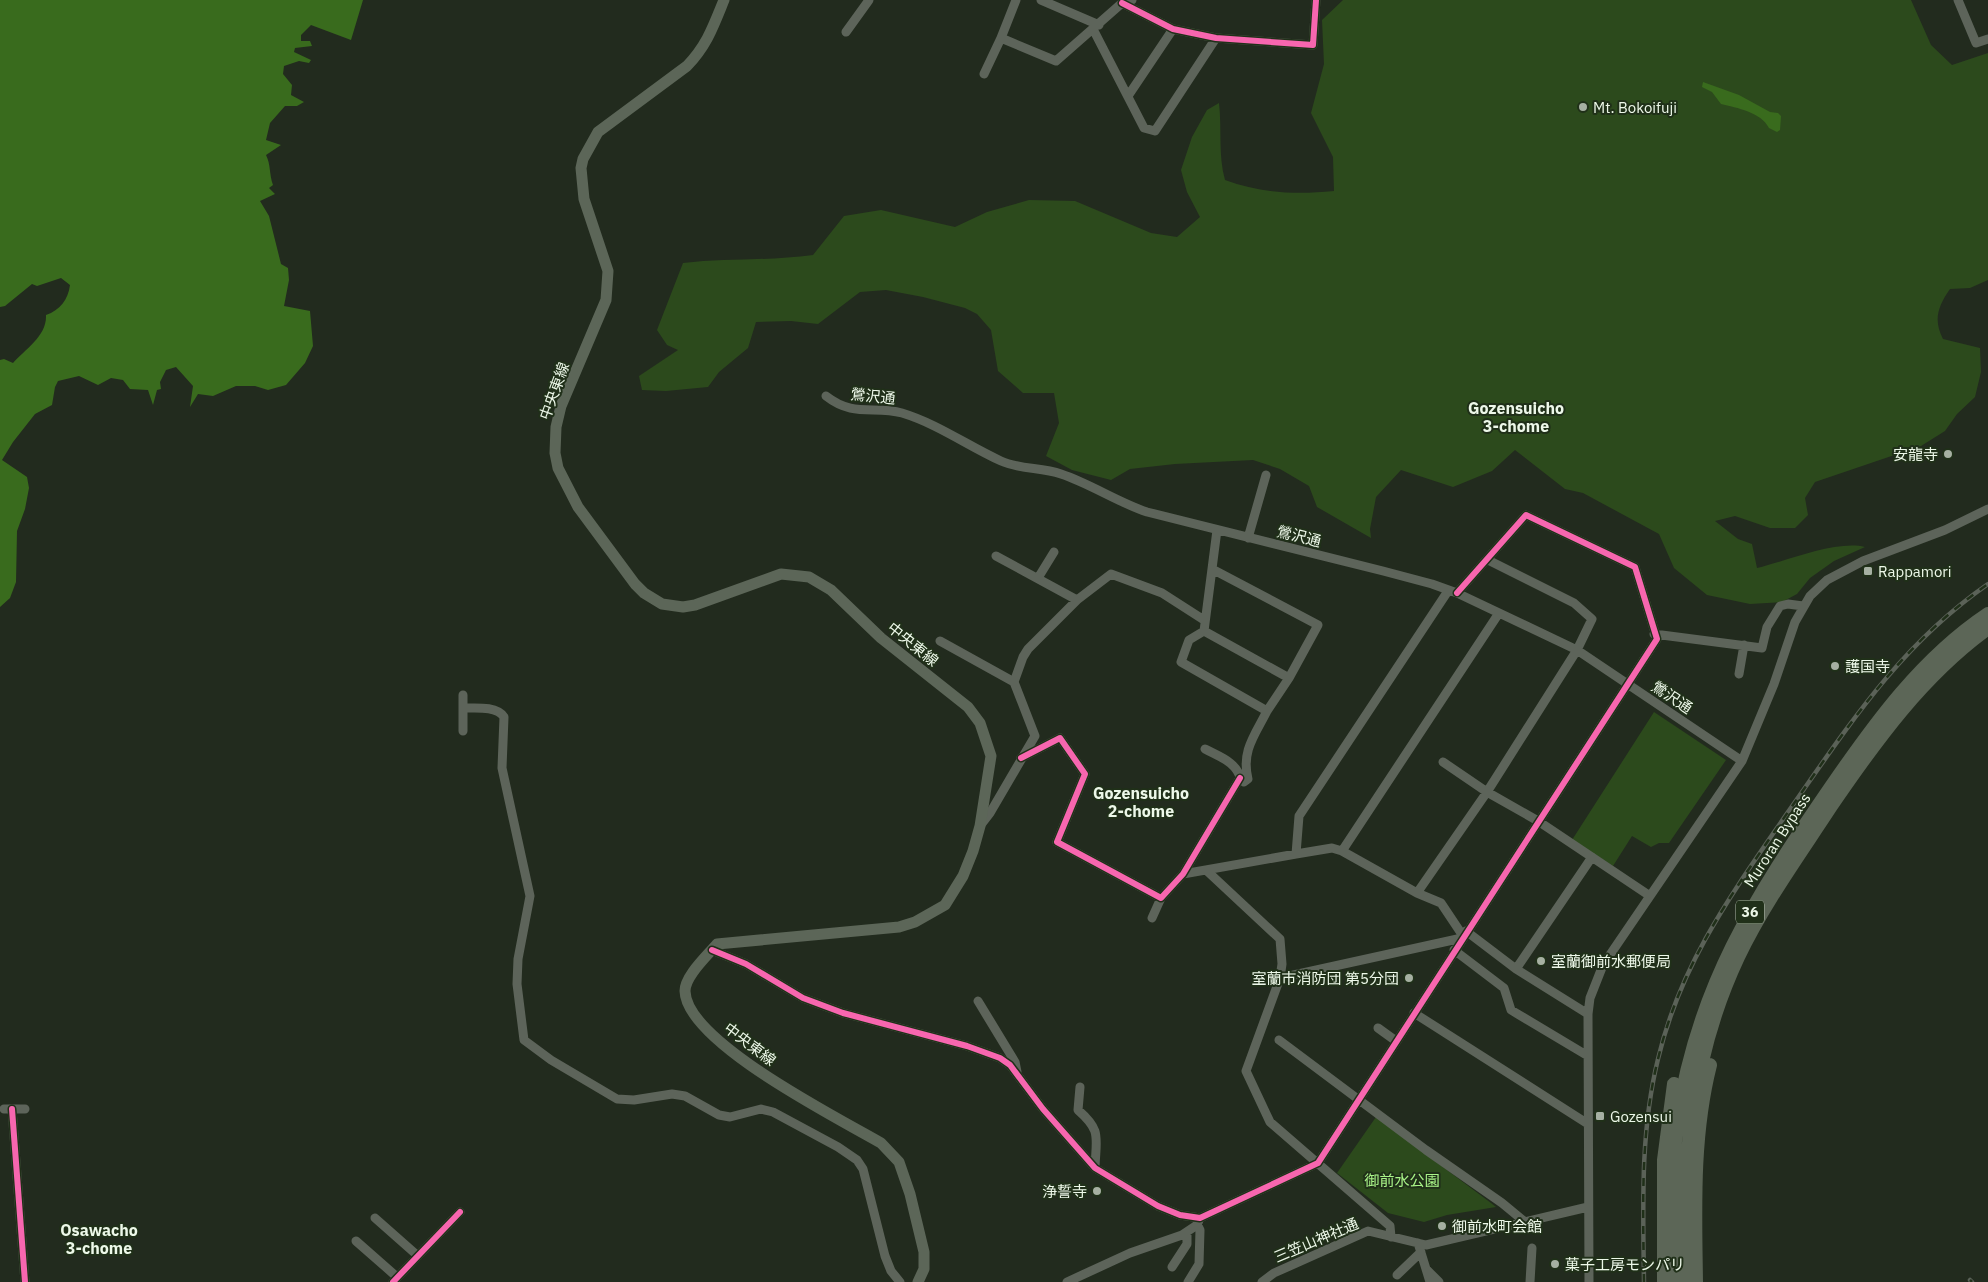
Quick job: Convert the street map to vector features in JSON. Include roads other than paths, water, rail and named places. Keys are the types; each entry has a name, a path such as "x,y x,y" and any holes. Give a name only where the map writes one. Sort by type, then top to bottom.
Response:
{"highway":[{"name":"Muroran Bypass","path":"1674,1282 1674,1187 1677,1126 1684,1086 1693,1045 1708,997 1737,935 1789,848 1868,733 1893,701 1943,649 1988,614"},
{"name":"Muroran Bypass","path":"1685,1282 1686,1158 1690,1118 1709,1030 1727,981 1768,902 1876,743 1900,711 1932,675 1988,628"},
{"path":"1664,1282 1664,1160 1675,1079 1687,1034 1699,1000 1737,935"},
{"path":"1696,1282 1695,1223 1699,1133 1707,1077 1727,981"}],"main road":[{"name":"中央東線","path":"724,0 707,42 699,53 687,66 598,132 586,151 581,168 584,199 608,271 608,286 603,307 561,406 554,440 558,468 578,507 606,547 640,588 662,604 683,607 695,606 781,574 809,577 831,590 881,638 974,714 987,740 991,756 980,826 970,860 952,896 945,905 915,922 899,927 719,944 712,950 687,985 685,991 688,1002 708,1031 739,1058 881,1143 893,1154 904,1173 924,1252 924,1269 918,1282"}],"street":[{"path":"846,32 869,0"},
{"path":"984,74 1016,0"},
{"path":"1041,0 1096,27 1144,128 1154,131 1216,38"},
{"path":"1001,38 1056,61 1122,3 1132,0"},
{"path":"1122,3 1173,29 1216,38 1313,45 1316,0"},
{"path":"1958,0 1976,43 1988,40"},
{"path":"1128,96 1173,29"},
{"name":"鶯沢通","path":"826,396 839,406 900,412 943,430 1003,462 1024,469 1059,473 1129,506 1248,538 1391,573 1453,592 1577,650 1742,761"},
{"path":"1248,538 1266,474"},
{"path":"1589,1282 1588,1014 1590,998 1603,965 1742,761 1774,684 1795,622 1810,596 1827,580 1863,561 1945,530 1988,509"},
{"path":"1067,1282 1130,1253 1187,1233 1199,1221 1318,1163 1454,950 1657,639 1635,567 1526,516 1488,560 1453,592 1299,816 1296,854"},
{"path":"1204,631 1217,530"},
{"path":"1038,578 1054,552"},
{"path":"996,556 1077,600"},
{"path":"1418,893 1487,792 1577,650 1592,619 1574,603 1488,560"},
{"path":"1205,749 1233,764 1244,782 1248,779 1244,765 1245,753 1267,711 1289,678 1318,625 1212,569"},
{"path":"980,826 990,813 1035,736 1014,682 1022,657 1077,600 1111,574 1162,593 1204,620"},
{"path":"1654,634 1762,648 1767,627 1780,606 1788,604 1803,606"},
{"path":"1342,851 1499,613"},
{"path":"1204,631 1289,678"},
{"path":"1204,631 1189,640 1181,662 1267,711"},
{"path":"940,641 1014,682"},
{"path":"1738,674 1744,645"},
{"path":"463,695 463,731"},
{"path":"464,708 494,710 502,713 504,717 502,768 530,896 518,959 517,984 524,1040 552,1060 617,1099 634,1100 672,1094 685,1096 719,1115 730,1117 762,1109 773,1112 850,1154 863,1169 885,1256 891,1271 900,1282"},
{"path":"1021,758 1060,738 1086,774 1057,842 1161,898"},
{"path":"1443,762 1487,792 1538,821 1650,896"},
{"path":"1152,918 1161,898 1183,874 1240,778"},
{"path":"1183,874 1332,848 1342,851 1418,893 1441,902 1464,935 1588,1014"},
{"path":"1516,969 1592,857"},
{"path":"1206,870 1280,939 1282,964 1280,978 1246,1071 1270,1122 1390,1226 1391,1237"},
{"path":"1280,978 1464,935"},
{"path":"712,950 746,964 803,998 843,1013 986,1052 1010,1065 1043,1109 1095,1168 1158,1206 1199,1221"},
{"path":"1454,950 1504,988 1511,1010 1588,1056"},
{"path":"978,1001 1015,1062 1018,1076"},
{"path":"1414,1013 1588,1124"},
{"path":"1378,1028 1396,1041"},
{"path":"1279,1040 1426,1150 1502,1203 1524,1222"},
{"path":"1080,1087 1078,1110 1092,1123 1096,1132 1095,1168"},
{"path":"25,1109 8,1109 25,1282"},
{"name":"三笠山神社通","path":"1262,1282 1274,1273 1364,1232 1391,1237 1420,1248 1588,1207"},
{"path":"356,1241 395,1280 460,1212"},
{"path":"375,1218 418,1256"},
{"path":"1188,1282 1199,1264 1199,1221"},
{"path":"1172,1267 1187,1244 1187,1233"},
{"path":"1420,1248 1430,1282"},
{"path":"1397,1275 1420,1248"},
{"path":"1530,1282 1532,1248"},
{"path":"1426,1269 1439,1282"}],"railway":[{"path":"1644,1282 1645,1142 1652,1086 1668,1024 1680,991 1695,959 1711,929 1748,871 1833,748 1878,688 1928,633 1988,584"}],"place":[{"name":"Mt. Bokoifuji","path":"1583,107"},
{"name":"安龍寺","path":"1948,454"},
{"name":"Rappamori","path":"1868,571"},
{"name":"護国寺","path":"1835,666"},
{"name":"室蘭御前水郵便局","path":"1541,961"},
{"name":"室蘭市消防団 第5分団","path":"1409,978"},
{"name":"Gozensui","path":"1600,1116"},
{"name":"浄誓寺","path":"1097,1191"},
{"name":"御前水町会館","path":"1442,1226"},
{"name":"菓子工房モンパリ","path":"1555,1264"}],"district":[{"name":"Gozensuicho 3-chome","path":"1516,417"},
{"name":"Gozensuicho 2-chome","path":"1141,802"},
{"name":"Osawacho 3-chome","path":"99,1239"}],"park label":[{"name":"御前水公園","path":"1402,1180"}]}
